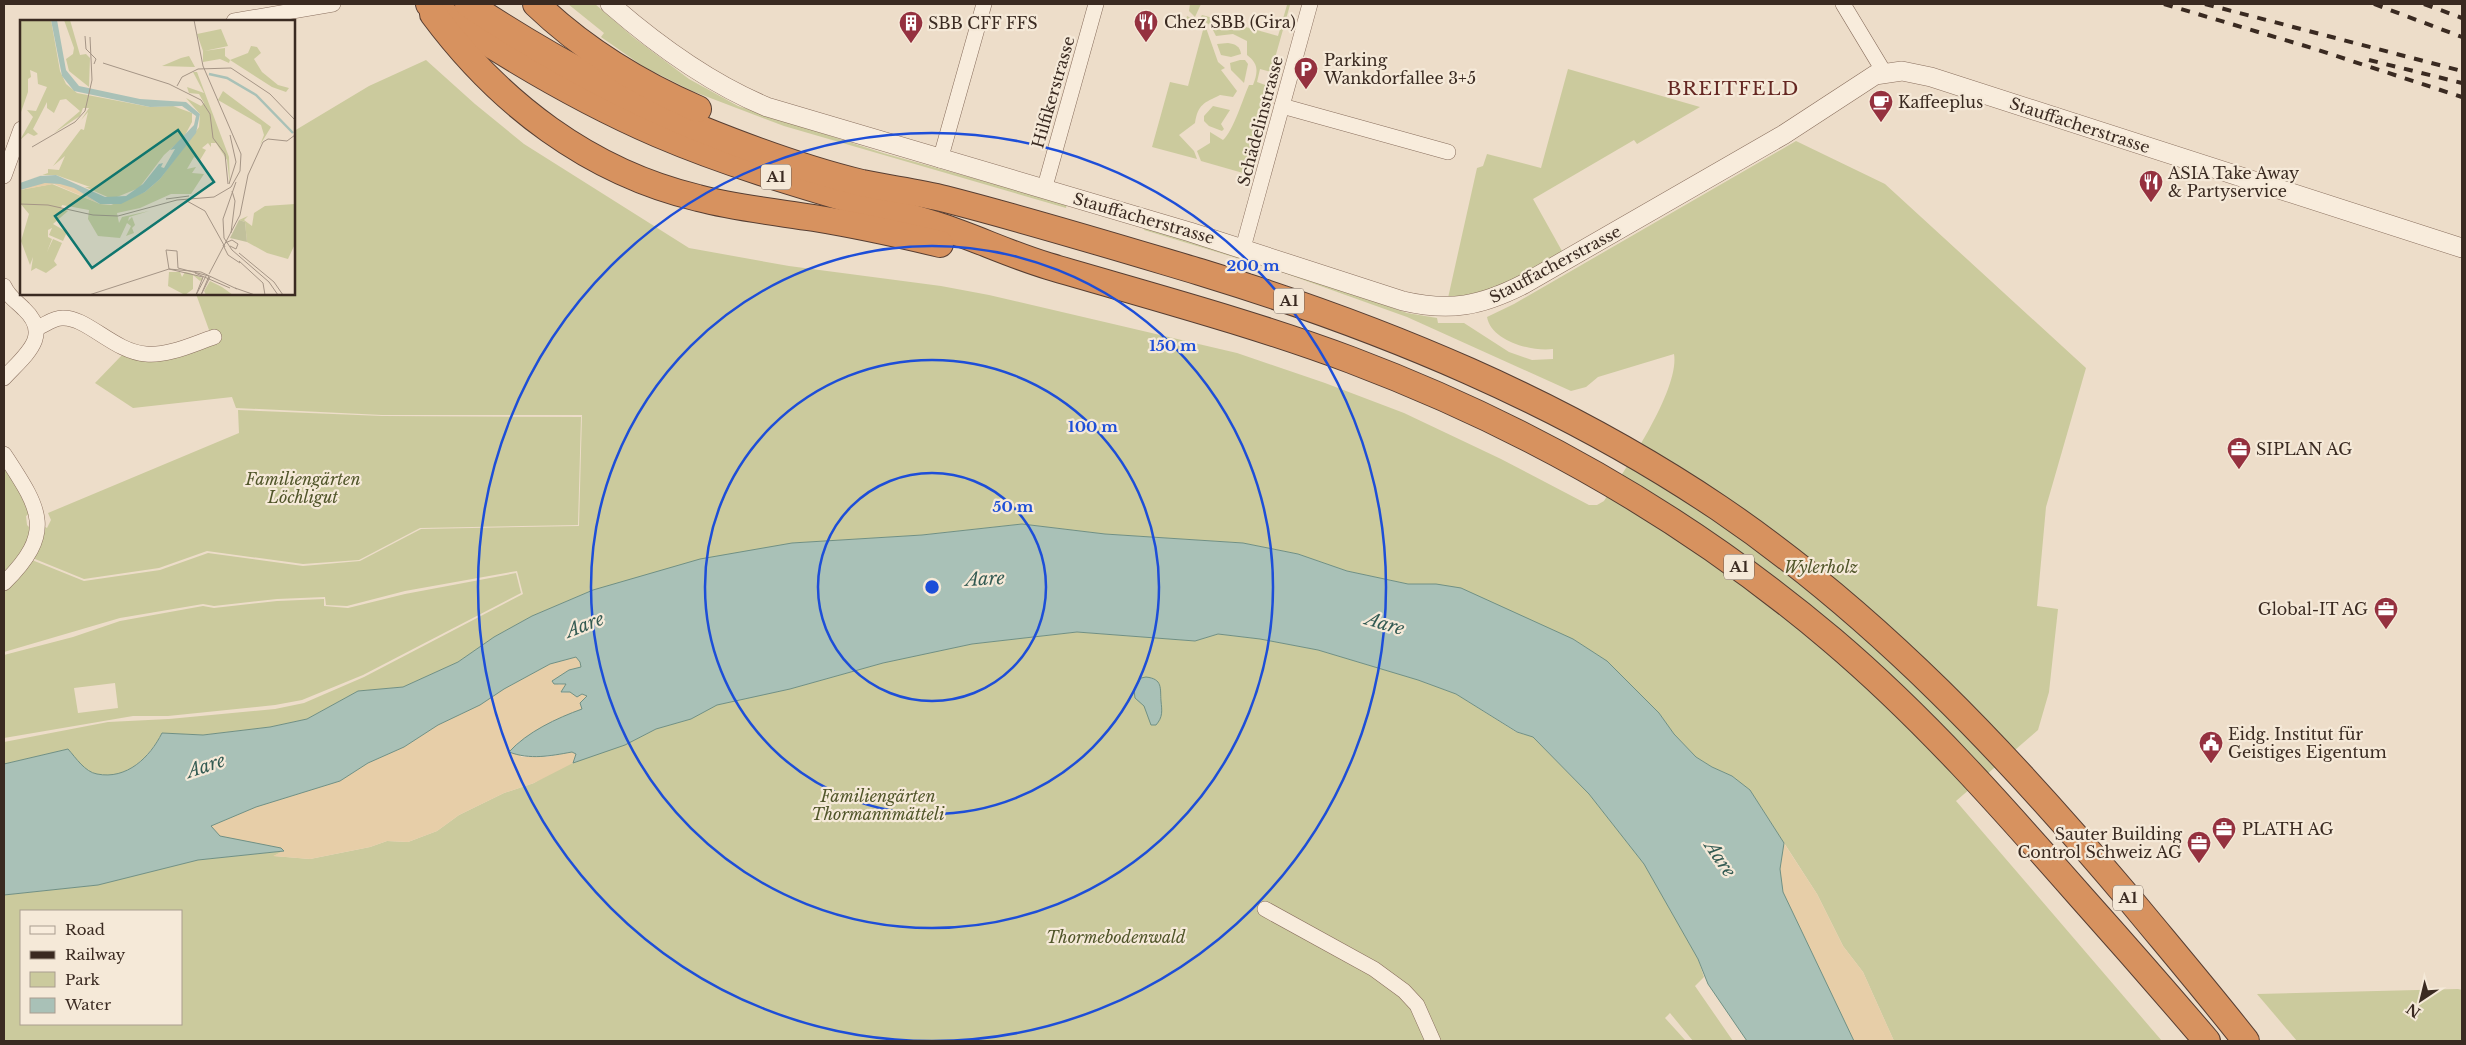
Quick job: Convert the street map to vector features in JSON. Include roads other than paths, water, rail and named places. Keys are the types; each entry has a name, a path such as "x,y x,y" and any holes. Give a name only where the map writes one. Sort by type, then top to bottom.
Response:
{"highway":[{"name":"A1","path":"468,4 530,56 621,117 696,150 803,186 944,228 1041,264 1248,325 1376,370 1503,425 1602,477 1701,540 1804,616 1893,695 1980,782 2207,1041"},
{"path":"536,4 578,40 608,61 674,98 768,136 864,168 943,198"},
{"name":"A1","path":"429,7 530,56 722,137 859,182 943,198 1205,274 1360,326 1484,377 1548,408 1619,446 1723,511 1821,584 1918,668 2006,758 2116,884 2246,1041"},
{"path":"429,7 471,62 519,108 587,154 624,172 697,198 868,228 1041,264"}],"street":[{"path":"240,20 333,4"},
{"name":"Stauffacherstrasse","path":"610,4 704,76 747,99 832,128 1243,248 1414,304 1452,307 1487,301 1524,284 1783,135 1861,84 1884,72 1902,71 1931,77 2462,248"},
{"path":"940,160 984,4"},
{"name":"Hilfikerstrasse","path":"1044,190 1096,4"},
{"name":"Schädelinstrasse","path":"1243,248 1310,4"},
{"path":"1843,4 1884,72"},
{"path":"1282,106 1448,152"},
{"path":"4,176 20,132"},
{"path":"4,286 10,296 31,316 38,333 32,345 4,378"},
{"path":"37,328 62,318 71,319 88,327 114,344 129,351 145,354 169,352 214,337"},
{"path":"4,454 38,513 35,539 26,557 4,583"},
{"path":"1266,909 1374,969 1404,991 1418,1005 1433,1041"}],"water":[{"name":"Aare","path":"1022,524 1105,534 1243,543 1298,554 1347,571 1408,584 1436,584 1461,588 1573,639 1607,661 1659,713 1674,734 1696,757 1732,776 1750,790 1784,843 1780,869 1783,892 1854,1041 1747,1041 1708,984 1698,959 1644,864 1589,794 1533,737 1517,732 1456,694 1418,680 1318,650 1260,639 1218,634 1195,641 1077,632 972,644 883,663 790,689 717,705 691,719 656,729 625,745 573,763 576,754 572,752 532,757 509,752 524,738 543,726 582,709 580,703 587,696 582,694 577,697 570,692 561,692 566,684 554,684 552,681 569,670 581,667 576,657 550,664 504,689 480,705 438,725 404,747 368,763 340,781 256,807 211,826 220,836 281,848 284,851 198,860 98,885 4,895 4,764 68,749 81,764 93,773 118,774 128,770 144,758 162,733 203,735 270,727 307,719 358,691 403,687 458,662 494,637 532,616 593,590 700,559 792,543 922,535"},
{"path":"1146,677 1155,680 1160,685 1162,714 1156,725 1151,725 1144,706 1135,698 1134,690 1141,678"}],"railway":[{"path":"2164,4 2312,48 2462,97"},
{"path":"2205,4 2462,71"},
{"path":"2374,4 2462,37"},
{"path":"2424,4 2462,18"},
{"path":"2369,60 2462,83"}],"place":[{"name":"Chez SBB (Gira)","path":"1146,43"},
{"name":"SBB CFF FFS","path":"911,44"},
{"name":"Parking Wankdorfallee 3+5","path":"1306,90"},
{"name":"Kaffeeplus","path":"1881,123"},
{"name":"ASIA Take Away & Partyservice","path":"2151,203"},
{"name":"SIPLAN AG","path":"2239,470"},
{"name":"Global-IT AG","path":"2386,630"},
{"name":"Eidg. Institut für Geistiges Eigentum","path":"2211,764"},
{"name":"PLATH AG","path":"2224,850"},
{"name":"Sauter Building Control Schweiz AG","path":"2199,864"}],"district":[{"name":"BREITFELD","path":"1733,88"}],"park label":[{"name":"Familiengärten Löchligut","path":"303,488"},
{"name":"Wylerholz","path":"1821,567"},
{"name":"Familiengärten Thormannmätteli","path":"878,805"},
{"name":"Thormebodenwald","path":"1116,937"}]}
